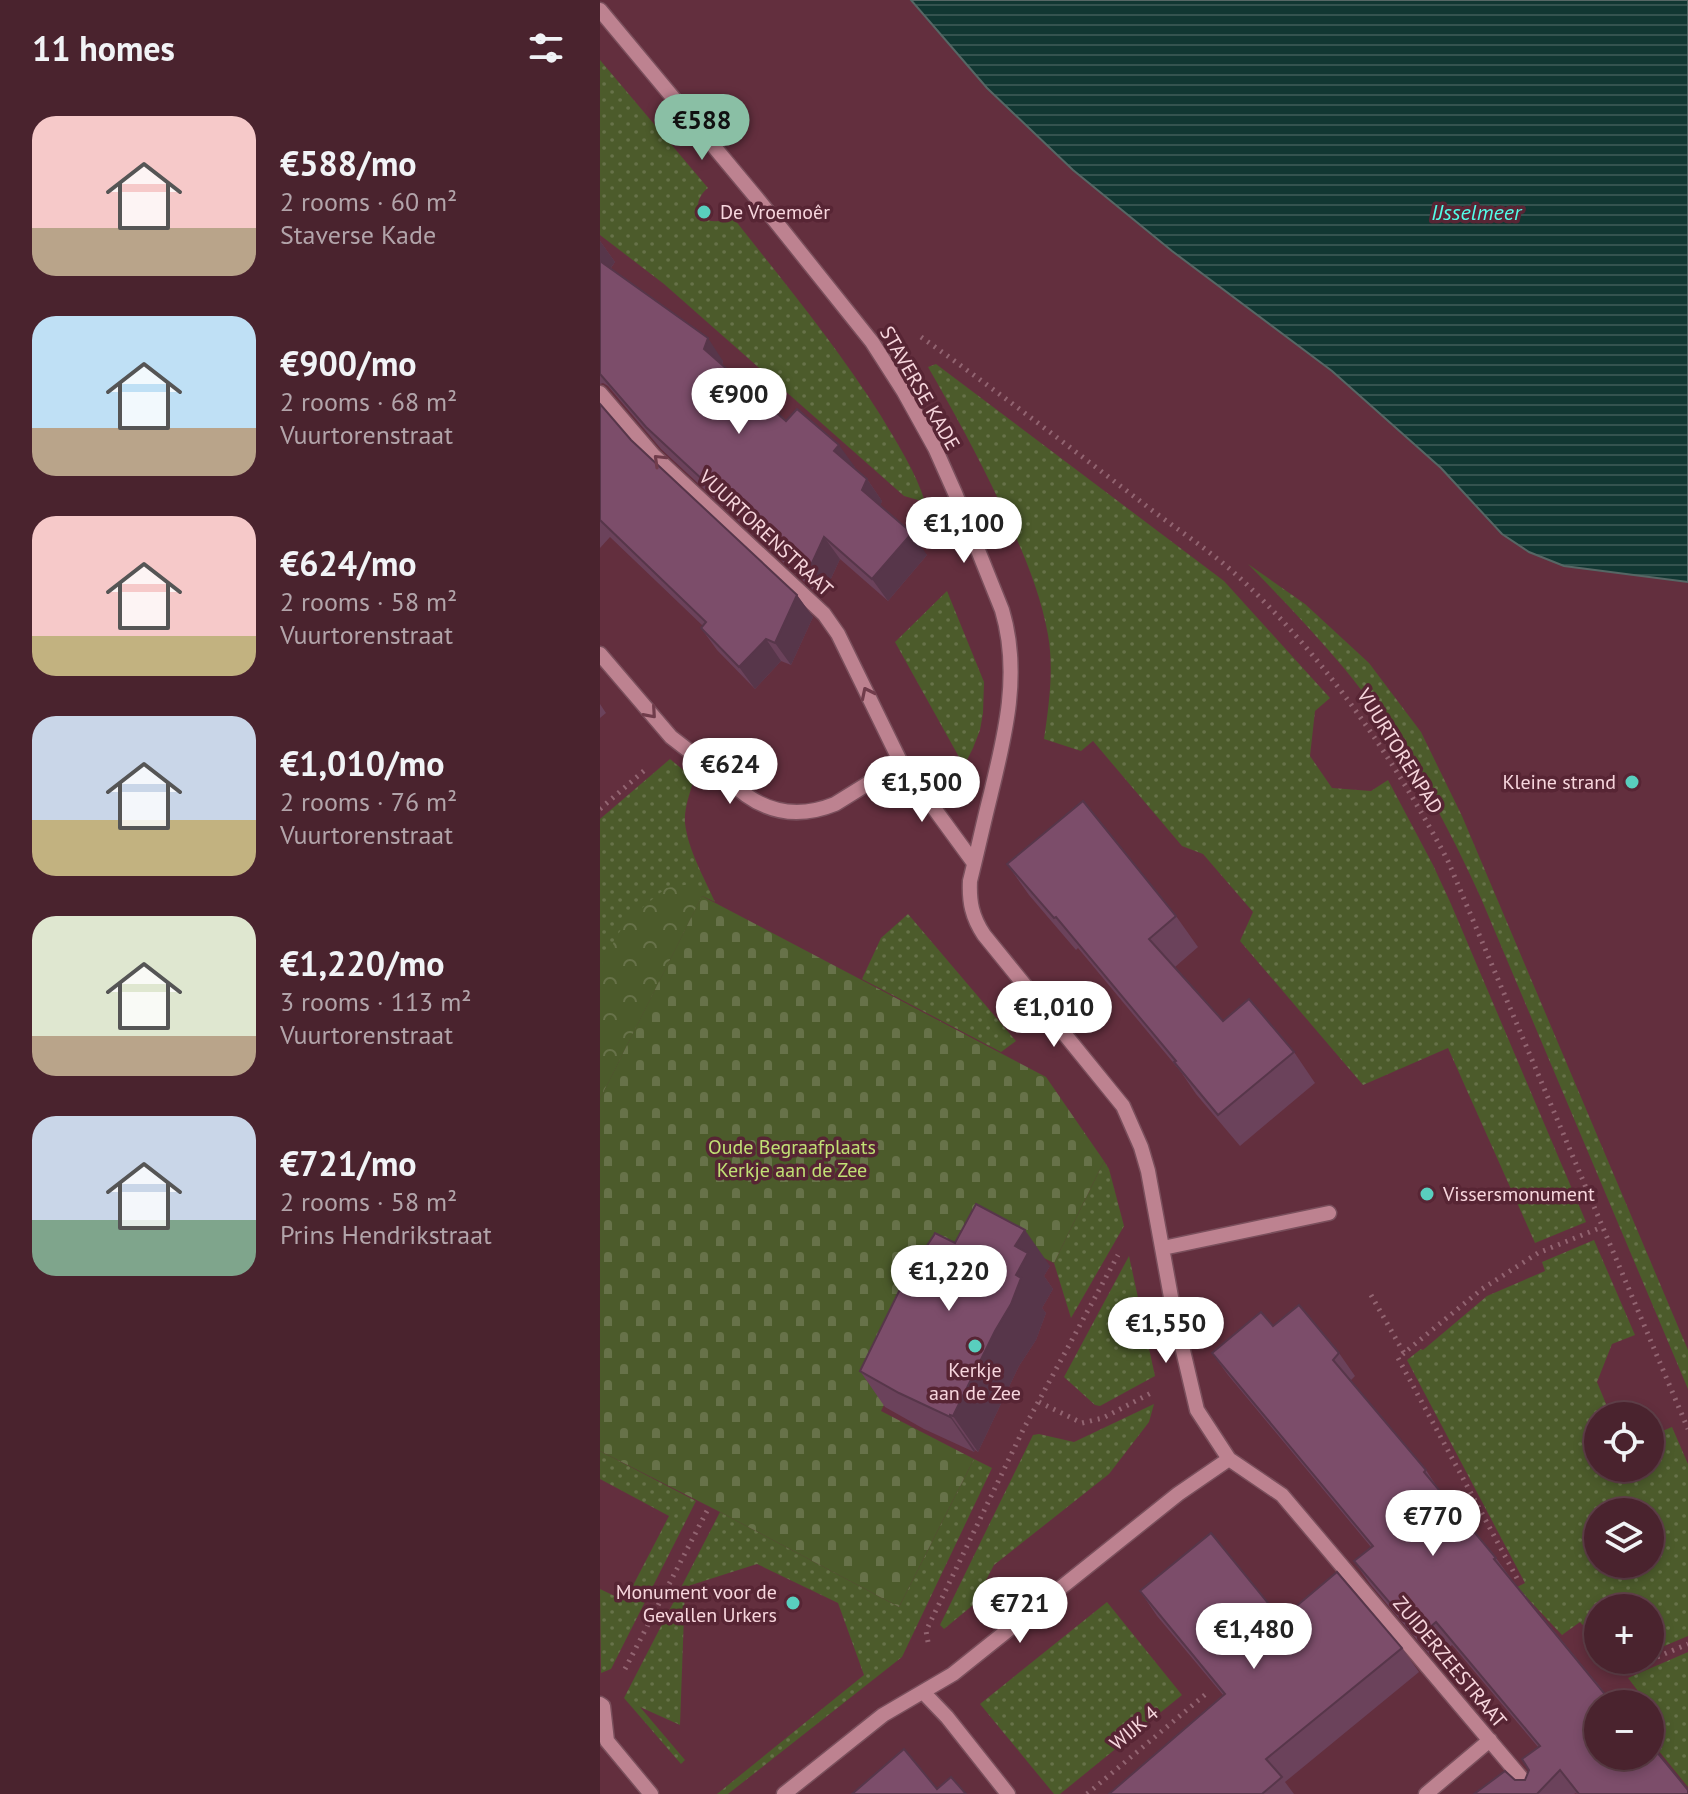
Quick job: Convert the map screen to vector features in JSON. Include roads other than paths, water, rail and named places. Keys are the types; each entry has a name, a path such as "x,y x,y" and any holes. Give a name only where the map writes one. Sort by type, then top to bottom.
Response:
{"street":[{"name":"STAVERSE KADE","path":"600,10 872,342 921,421 955,493 1002,610 1008,629 1010,667 1003,741 974,863"},
{"name":"VUURTORENSTRAAT","path":"600,393 654,456 824,614 838,634 901,763 974,863"},
{"path":"600,654 671,737 758,804 785,813 810,812 835,804 901,763"},
{"path":"784,1794 883,1715 953,1674 1178,1494 1229,1459 1197,1410 1141,1147 1123,1106 977,925 969,898 974,863"},
{"path":"1163,1248 1329,1213"},
{"name":"ZUIDERZEESTRAAT","path":"1229,1459 1282,1495 1535,1794"},
{"path":"923,1692 947,1717 1008,1794"},
{"path":"600,1704 603,1706 607,1741 651,1794"},
{"path":"1426,1794 1490,1740"}],"water":[{"name":"IJsselmeer","path":"911,0 1688,0 1688,582 1564,566 1529,552 1502,534 1441,468 1332,371 1172,251 1073,170 987,88"}],"place":[{"name":"De Vroemoêr","path":"704,212"},
{"name":"Kleine strand","path":"1632,782"},
{"name":"Vissersmonument","path":"1427,1194"},
{"name":"Kerkje aan de Zee","path":"975,1346"},
{"name":"Monument voor de Gevallen Urkers","path":"793,1603"}],"park label":[{"name":"Oude Begraafplaats Kerkje aan de Zee","path":"792,1158"}]}
